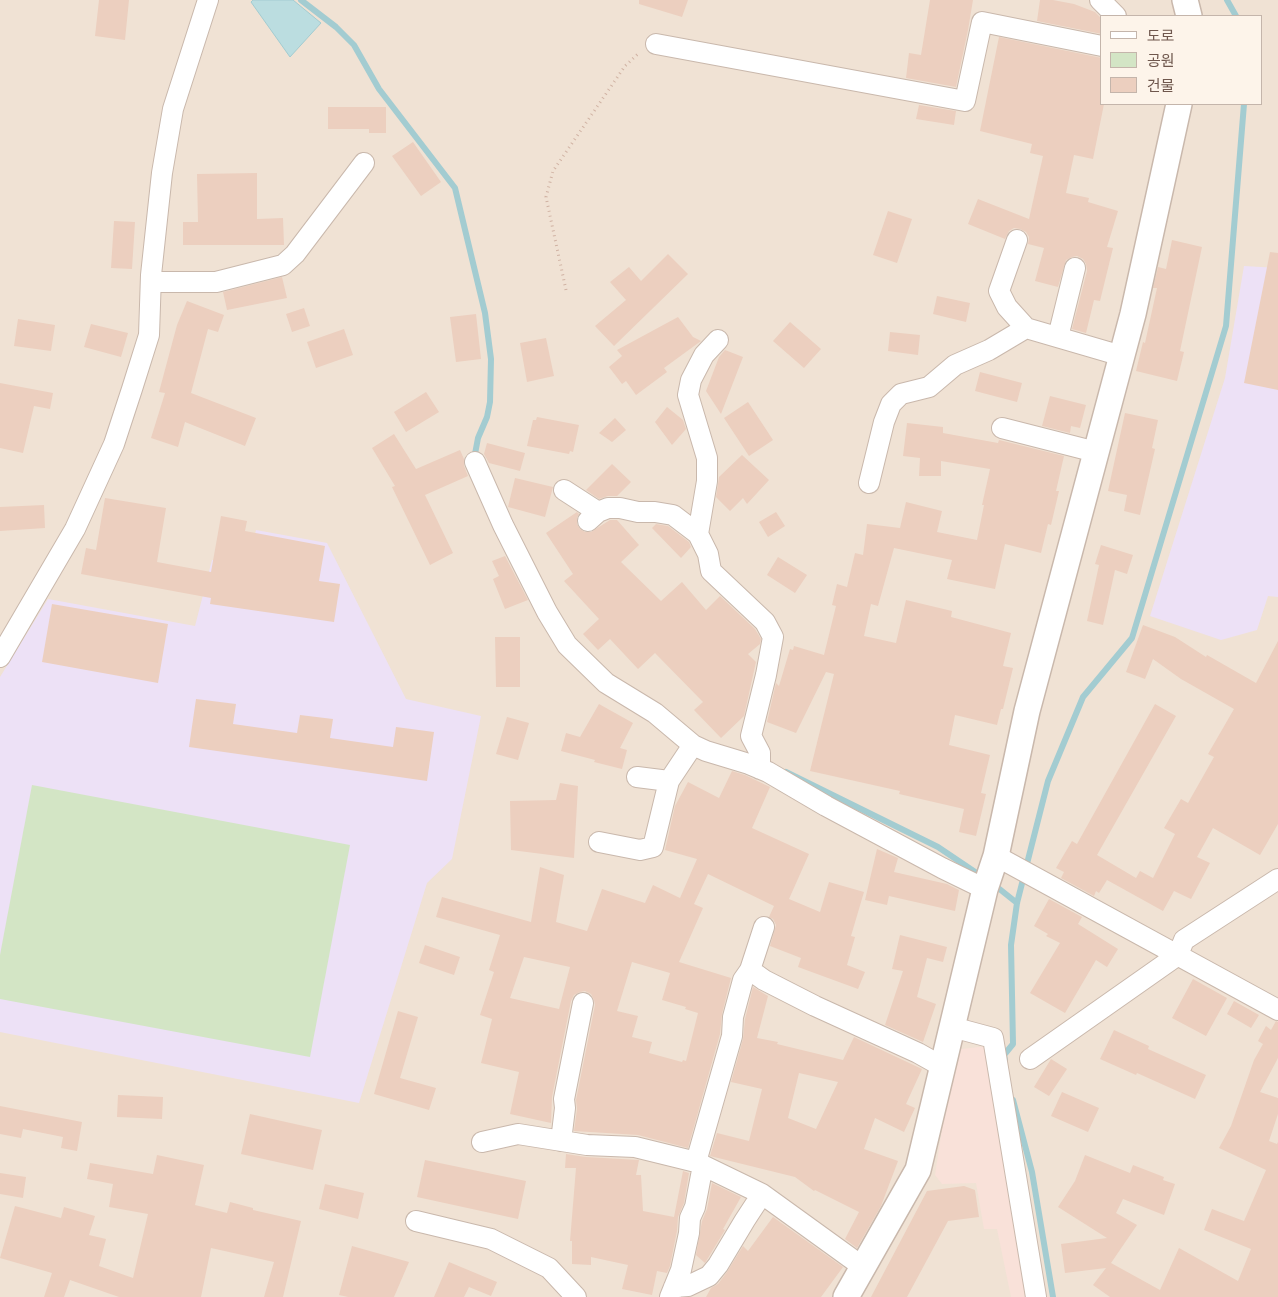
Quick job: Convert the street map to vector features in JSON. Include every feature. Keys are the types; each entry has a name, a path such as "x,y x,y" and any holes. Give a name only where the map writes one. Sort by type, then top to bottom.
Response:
{"street":[{"path":"0,657 75,529 114,444 149,335 150,282 162,173 173,109 208,0"},
{"path":"1100,0 1115,15"},
{"path":"1185,0 1189,15"},
{"path":"656,44 965,101 982,22 1100,46"},
{"path":"846,1297 918,1170 952,1027 994,874 1027,711 1133,314 1179,105"},
{"path":"150,282 216,282 284,265 295,254 364,163"},
{"path":"1017,240 999,291 1007,308 1026,328 1122,356"},
{"path":"1058,337 1075,268"},
{"path":"869,483 884,422 891,404 901,394 929,387 955,365 989,350 1026,328"},
{"path":"698,534 707,481 706,458 688,395 691,380 704,354 718,340"},
{"path":"1002,428 1096,452"},
{"path":"475,462 503,525 567,645 606,683 655,713 693,745 760,762 942,868 1037,879 1278,1010"},
{"path":"564,490 593,516 608,508 673,515 698,534 708,554 711,571 765,622 773,637 751,736 760,762"},
{"path":"599,842 640,850 653,847 669,781 693,745"},
{"path":"637,777 669,781"},
{"path":"1030,1059 1178,955 1184,940 1278,879"},
{"path":"672,1292 681,1270 689,1233 690,1218 695,1207 700,1164 732,1036 733,1017 744,980 750,970 764,927"},
{"path":"750,970 764,980 943,1067"},
{"path":"561,1141 565,1108 564,1099 583,1003"},
{"path":"952,1027 993,1038 1036,1297"},
{"path":"482,1142 518,1134 587,1145 635,1147 700,1164 762,1194 863,1267"},
{"path":"672,1292 709,1276 718,1265 762,1194"},
{"path":"416,1221 491,1239 549,1268 576,1297"}],"path":[{"path":"566,290 546,197 553,171 625,66 642,51 656,44"}],"shaded area":[{"path":"0,0 1278,0 1278,1297 0,1297"},
{"path":"1244,266 1278,268 1278,597 1268,596 1257,630 1221,640 1150,616 1225,378"},
{"path":"256,530 327,543 406,699 481,716 452,859 427,883 359,1103 0,1032 0,677 48,599 195,626 212,560 248,563"},
{"path":"987,1046 1030,1297 1011,1297 997,1229 984,1229 976,1183 942,1184 935,1175 954,1050"}],"green space":[{"path":"32,785 350,845 310,1057 0,999 0,955"}],"water":[{"path":"253,0 293,0 321,23 290,57 251,2"}],"building":[{"path":"99,0 129,0 125,40 95,36"},
{"path":"639,0 688,0 682,17 639,4"},
{"path":"930,0 973,0 956,87 906,78 909,53 921,55"},
{"path":"1040,0 1053,0 1074,4 1095,12 1100,17 1100,34 1037,21"},
{"path":"999,37 1100,58 1100,105 1104,105 1093,159 1074,155 1066,193 1089,198 1088,202 1118,211 1107,247 1113,248 1100,301 1094,300 1086,333 1072,329 1087,271 1083,259 1077,256 1066,260 1058,287 1035,281 1044,248 1028,244 1029,237 1026,232 1014,228 1009,231 1005,239 968,224 978,199 1029,219 1043,156 1030,153 1032,144 980,131"},
{"path":"919,105 956,111 954,125 916,119"},
{"path":"328,107 386,107 386,133 369,133 369,129 328,129"},
{"path":"413,142 441,182 421,196 392,156"},
{"path":"257,173 257,219 283,218 284,245 183,245 183,222 198,222 197,174"},
{"path":"888,211 912,219 897,263 873,255"},
{"path":"114,221 135,222 132,269 111,268"},
{"path":"1172,240 1202,247 1180,351 1184,352 1177,381 1136,371 1143,342 1145,343 1157,288 1153,288 1158,267 1166,269"},
{"path":"1270,252 1278,253 1278,390 1244,383"},
{"path":"668,254 688,274 614,346 595,326 626,300 610,282 629,267 641,281"},
{"path":"282,277 287,298 227,310 223,292"},
{"path":"937,296 970,303 966,322 933,314"},
{"path":"187,301 224,315 218,332 208,329 191,393 256,418 245,446 185,422 178,447 151,438 165,393 159,392 177,325"},
{"path":"304,308 310,326 292,332 286,314"},
{"path":"476,314 481,359 456,362 450,317"},
{"path":"678,317 693,337 701,341 664,368 667,372 636,395 626,381 622,384 609,367 622,356 617,350"},
{"path":"18,319 55,325 51,351 14,346"},
{"path":"790,322 821,349 804,368 773,341"},
{"path":"91,324 128,333 121,357 84,347"},
{"path":"344,329 353,355 316,368 307,342"},
{"path":"890,332 920,335 918,355 888,351"},
{"path":"546,338 554,376 527,382 520,343"},
{"path":"725,350 743,357 721,414 706,391 719,357"},
{"path":"980,372 1022,383 1017,402 975,391"},
{"path":"0,383 53,393 50,409 34,406 23,453 0,448"},
{"path":"426,392 439,412 406,432 394,412"},
{"path":"1050,396 1086,405 1080,428 1071,426 1070,433 1042,426"},
{"path":"748,402 773,440 749,456 724,418"},
{"path":"667,407 683,420 686,429 672,445 655,422"},
{"path":"1125,413 1158,420 1152,448 1155,449 1140,515 1124,511 1127,495 1108,491"},
{"path":"537,417 579,425 573,452 570,451 569,454 527,446 533,420 536,420"},
{"path":"615,418 626,430 612,442 599,433"},
{"path":"907,423 943,427 943,433 998,443 999,440 1064,456 1056,491 1059,491 1051,525 1048,524 1041,553 1005,544 995,589 947,579 952,560 894,548 878,606 871,604 864,636 896,643 906,600 952,611 951,617 1011,633 1003,666 1013,668 997,725 955,715 949,745 990,755 981,793 986,794 976,836 959,832 964,809 899,794 900,791 810,771 834,674 826,672 796,733 767,722 776,683 779,686 790,649 793,650 794,646 824,655 836,606 832,605 837,584 847,587 855,553 863,555 867,524 900,528 906,502 942,511 937,532 977,540 990,469 941,461 941,476 919,476 920,458 903,456"},
{"path":"394,434 416,469 460,450 464,459 464,466 468,476 425,495 453,553 430,565 392,487 395,486 372,448"},
{"path":"487,443 525,453 520,471 489,463 484,454"},
{"path":"742,455 769,480 747,504 743,498 730,511 716,497 719,477"},
{"path":"612,464 631,482 617,496 599,499 586,490"},
{"path":"515,478 553,487 545,517 508,507"},
{"path":"105,498 166,508 157,562 211,572 221,516 247,521 245,531 325,546 319,581 340,584 334,622 210,604 211,598 81,574 86,548 96,550"},
{"path":"44,505 45,528 0,531 0,507"},
{"path":"577,512 579,514 577,524 585,532 591,532 610,520 617,520 639,545 621,562 661,601 682,582 706,610 720,596 755,629 761,639 760,644 748,654 756,662 744,716 721,738 694,710 703,702 655,653 638,669 610,639 598,650 583,634 599,619 564,581 573,574 546,533"},
{"path":"776,512 785,526 768,537 759,522"},
{"path":"656,524 668,526 689,542 691,547 681,558 652,528"},
{"path":"1101,545 1133,555 1127,574 1115,570 1103,625 1087,621 1099,565 1095,564"},
{"path":"505,556 528,600 505,609 493,579 499,576 492,561"},
{"path":"778,557 807,575 795,593 767,575"},
{"path":"52,604 168,624 158,683 42,662"},
{"path":"1143,625 1175,637 1206,657 1207,655 1256,683 1278,641 1278,824 1260,855 1213,828 1197,857 1210,863 1191,899 1174,891 1163,911 1107,880 1099,893 1096,891 1094,896 1061,878 1064,872 1056,868 1072,841 1077,844 1155,704 1176,716 1097,855 1136,878 1140,871 1153,878 1175,834 1164,828 1181,799 1188,803 1214,757 1208,754 1234,709 1181,679 1153,659 1145,679 1126,672"},
{"path":"495,637 520,637 520,687 496,687"},
{"path":"196,699 236,704 233,724 297,733 300,715 333,719 330,738 393,747 396,727 434,732 427,781 189,747"},
{"path":"599,704 633,723 620,748 627,750 622,769 561,751 566,733 580,737"},
{"path":"507,717 529,723 518,760 496,754"},
{"path":"732,771 770,787 752,828 809,854 789,899 820,912 829,882 864,892 851,936 855,937 847,965 865,972 858,989 798,967 801,958 770,946 776,925 773,919 769,917 774,906 708,874 694,904 703,908 679,962 731,978 722,1014 720,1034 688,1148 638,1135 574,1131 577,1109 576,1100 595,1005 591,994 585,991 574,995 571,1001 552,1097 551,1123 510,1114 519,1072 481,1063 492,1019 480,1015 494,972 489,970 500,935 436,917 442,897 531,922 540,867 564,875 556,922 587,931 602,889 645,903 653,885 680,898 697,859 665,850 675,806 688,782 719,798","holes":["524,957 570,967 559,1009 510,998","632,962 670,973 662,1000 686,1007 685,1009 698,1013 686,1061 683,1060 682,1062 649,1053 652,1042 632,1037 638,1016 617,1011"]},
{"path":"560,783 578,786 574,858 511,850 510,801 556,800"},
{"path":"877,849 898,858 894,872 947,884 959,890 955,911 889,896 887,905 865,900"},
{"path":"1049,899 1082,917 1078,924 1118,949 1107,967 1096,960 1065,1013 1030,993 1060,943 1046,936 1048,934 1034,926"},
{"path":"900,935 947,947 943,962 927,958 917,997 936,1004 923,1042 885,1025 903,971 892,969"},
{"path":"425,945 460,957 454,975 419,963"},
{"path":"1193,979 1227,998 1206,1036 1172,1018"},
{"path":"753,987 768,996 757,1038 843,1060 854,1037 922,1069 906,1104 915,1108 904,1132 875,1118 864,1149 898,1161 881,1206 857,1248 845,1239 859,1212 814,1191 795,1177 710,1156 717,1133 749,1141 762,1089 731,1082 743,1039 745,1019","holes":["799,1073 838,1082 816,1129 788,1118"]},
{"path":"1234,1001 1259,1015 1251,1028 1227,1014"},
{"path":"398,1011 418,1017 400,1078 436,1088 429,1110 374,1094"},
{"path":"1276,1021 1278,1022 1278,1058 1260,1092 1278,1098 1278,1114 1269,1141 1277,1144 1278,1142 1278,1297 1110,1297 1093,1285 1106,1268 1065,1273 1061,1244 1107,1238 1058,1207 1075,1181 1085,1155 1130,1173 1133,1165 1164,1177 1163,1180 1175,1184 1164,1215 1123,1199 1116,1213 1137,1225 1111,1263 1160,1290 1179,1248 1238,1281 1251,1249 1204,1230 1212,1209 1244,1221 1266,1170 1219,1148 1231,1126 1254,1060 1263,1044 1258,1041 1266,1026 1271,1030"},
{"path":"1114,1030 1149,1046 1148,1049 1206,1075 1195,1099 1100,1059"},
{"path":"1051,1059 1067,1069 1049,1096 1034,1087"},
{"path":"1062,1092 1099,1108 1088,1132 1051,1116"},
{"path":"118,1095 163,1097 162,1119 117,1117"},
{"path":"0,1106 82,1122 77,1151 61,1148 63,1137 23,1129 21,1138 0,1134"},
{"path":"250,1114 322,1130 313,1170 241,1154"},
{"path":"566,1154 639,1160 636,1175 641,1175 643,1211 674,1217 683,1171 689,1173 684,1203 678,1217 670,1266 667,1273 657,1271 652,1295 622,1289 628,1265 591,1257 591,1265 572,1264 572,1241 570,1241 576,1168 565,1168"},
{"path":"157,1155 204,1165 195,1205 227,1213 230,1202 253,1208 253,1210 301,1221 283,1297 264,1297 274,1262 211,1248 201,1297 119,1297 70,1280 64,1297 44,1297 52,1273 0,1258 15,1206 61,1218 64,1207 95,1216 89,1235 106,1239 99,1266 133,1278 148,1214 109,1207 113,1184 87,1179 90,1163 153,1174"},
{"path":"425,1160 526,1181 518,1219 417,1197"},
{"path":"0,1173 26,1177 23,1198 0,1194"},
{"path":"712,1183 741,1197 723,1229 725,1230 705,1263 696,1255 702,1221 707,1209"},
{"path":"325,1184 364,1193 358,1219 319,1209"},
{"path":"964,1186 975,1190 979,1217 948,1221 907,1297 871,1297 927,1191"},
{"path":"773,1217 843,1267 821,1297 706,1297 711,1288 718,1284 727,1272 743,1246 748,1251"},
{"path":"352,1246 409,1262 394,1297 348,1297 339,1295"},
{"path":"449,1262 497,1282 491,1296 469,1287 464,1297 434,1297"}],"waterway":[{"path":"301,0 336,27 354,45 379,89 455,188 485,313 491,359 490,402 487,417 478,438 475,454 478,459"},
{"path":"1227,0 1235,15"},
{"path":"1005,1060 1004,1055 1013,1044 1011,945 1017,903 1048,781 1083,697 1132,638 1226,326 1244,105"},
{"path":"786,772 938,847 984,878"},
{"path":"992,883 1017,903"},
{"path":"1013,1100 1032,1172 1053,1297"}]}
